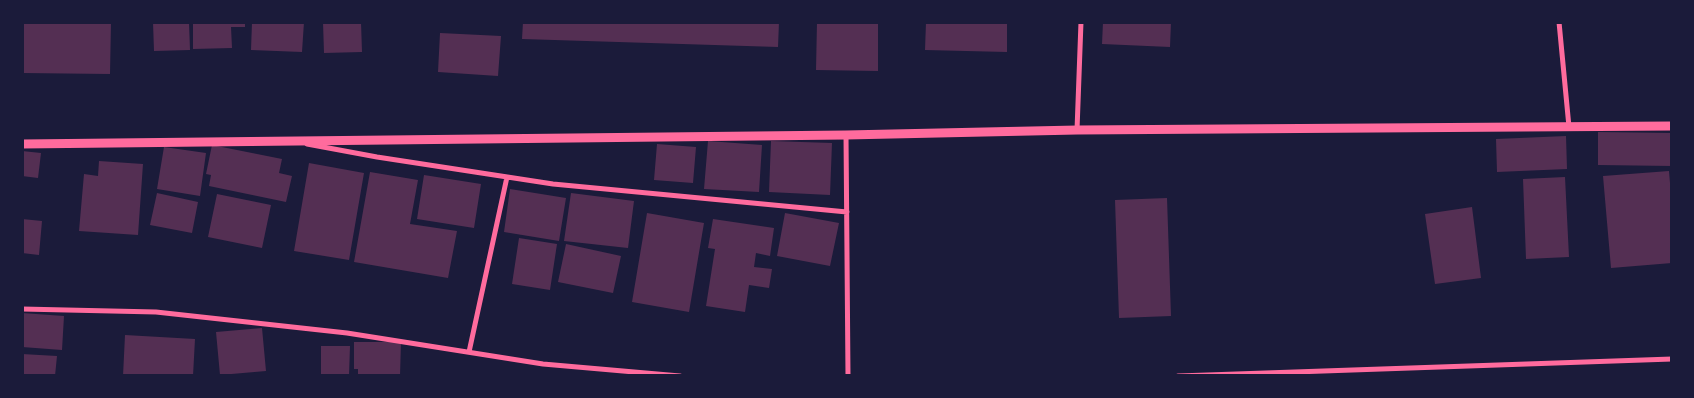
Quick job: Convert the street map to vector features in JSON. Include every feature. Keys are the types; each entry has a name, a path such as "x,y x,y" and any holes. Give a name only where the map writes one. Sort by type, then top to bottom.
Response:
{"street":[{"path":"1077,130 1081,22"},
{"path":"1559,22 1569,127"},
{"path":"22,144 846,135 1077,130 1672,126"},
{"path":"846,135 848,376"},
{"path":"292,141 377,157 553,184 847,212"},
{"path":"469,352 507,177"},
{"path":"22,309 156,312 347,333 543,364 680,376"},
{"path":"1178,376 1672,359"}],"building":[{"path":"22,22 111,22 110,74 22,73"},
{"path":"153,22 189,22 190,50 154,51"},
{"path":"193,22 245,22 245,27 231,27 232,48 193,49"},
{"path":"252,22 304,22 302,52 251,50"},
{"path":"323,22 361,22 362,52 324,53"},
{"path":"523,22 779,22 778,47 522,39"},
{"path":"817,22 878,22 878,71 816,70"},
{"path":"926,22 1007,22 1007,52 925,50"},
{"path":"1103,22 1171,22 1170,47 1102,44"},
{"path":"440,33 501,36 498,76 438,72"},
{"path":"1598,132 1672,133 1672,166 1598,165"},
{"path":"1566,136 1567,169 1497,172 1496,139"},
{"path":"708,141 762,145 759,192 704,189"},
{"path":"771,141 832,143 830,195 769,192"},
{"path":"657,144 696,147 693,183 654,180"},
{"path":"212,145 282,159 279,173 292,176 286,202 209,186 211,175 206,174"},
{"path":"164,147 206,153 200,196 157,189"},
{"path":"22,151 41,153 38,178 22,176"},
{"path":"99,161 143,164 138,235 79,231 84,174 98,176"},
{"path":"309,163 364,173 349,260 294,251"},
{"path":"1669,171 1672,207 1672,263 1611,268 1603,176"},
{"path":"370,172 418,180 410,224 457,231 448,278 354,262"},
{"path":"424,175 481,184 474,228 417,219"},
{"path":"1565,177 1569,257 1526,259 1523,179"},
{"path":"510,189 566,198 559,241 504,232"},
{"path":"157,193 198,202 192,233 150,225"},
{"path":"571,193 634,201 628,248 564,241"},
{"path":"217,194 271,205 262,248 208,237"},
{"path":"1167,198 1171,316 1119,318 1115,200"},
{"path":"1472,207 1481,278 1435,284 1425,214"},
{"path":"647,213 704,223 689,312 632,302"},
{"path":"785,213 839,223 830,266 777,256"},
{"path":"22,219 42,221 39,255 22,253"},
{"path":"713,219 774,228 770,256 756,253 754,267 772,269 769,288 749,285 745,312 706,306 715,249 708,248"},
{"path":"519,238 557,244 550,290 512,284"},
{"path":"566,244 621,256 613,293 558,282"},
{"path":"22,313 64,316 62,350 22,347"},
{"path":"262,328 266,371 220,375 216,332"},
{"path":"125,335 195,339 193,376 123,376"},
{"path":"354,342 401,342 400,376 358,376 358,369 354,369"},
{"path":"321,346 350,346 349,376 321,376"},
{"path":"22,354 57,356 55,376 22,376"}]}
